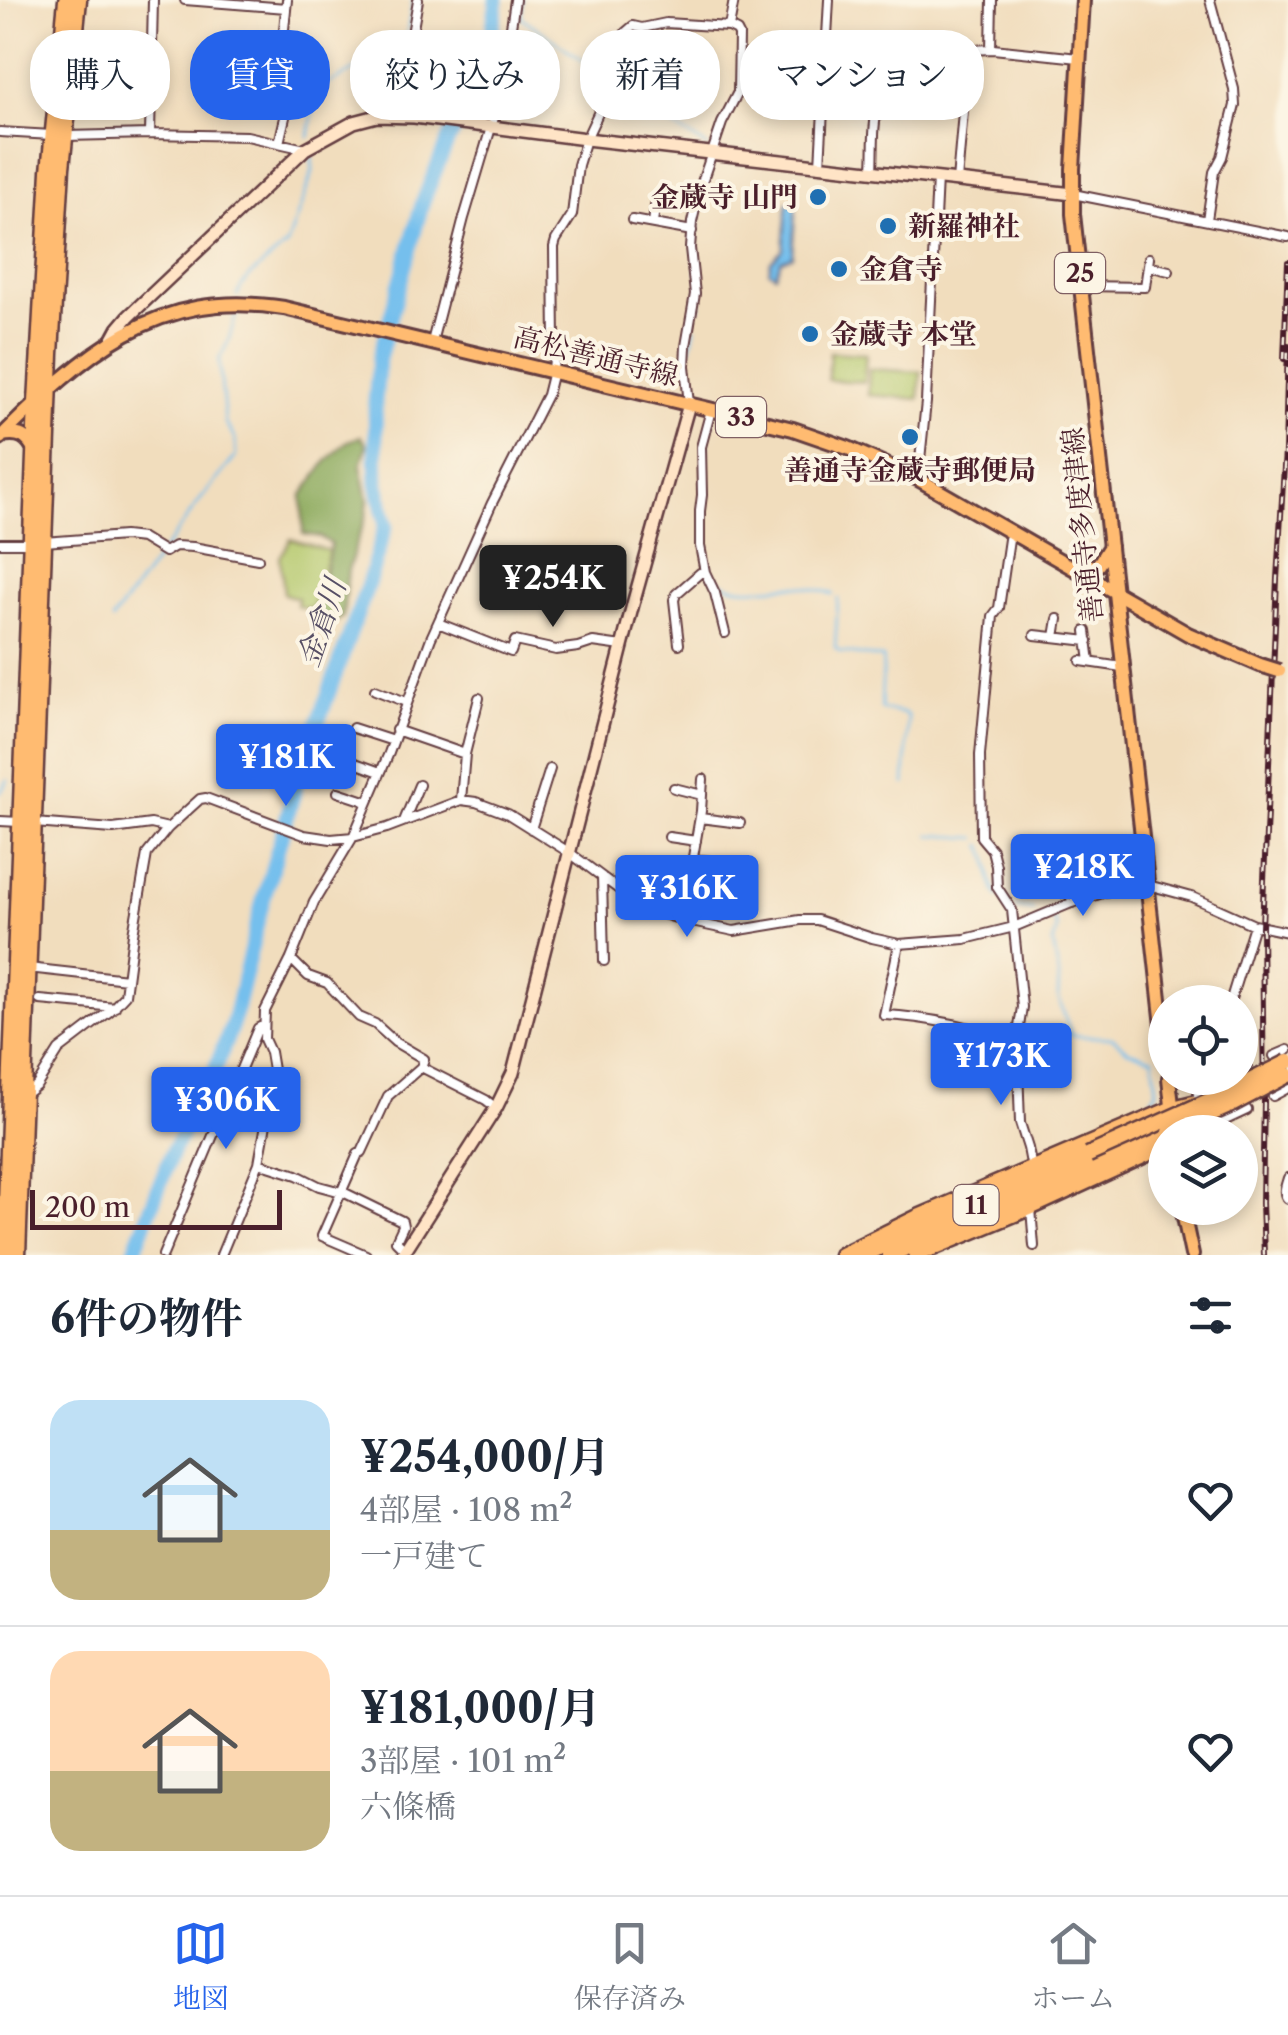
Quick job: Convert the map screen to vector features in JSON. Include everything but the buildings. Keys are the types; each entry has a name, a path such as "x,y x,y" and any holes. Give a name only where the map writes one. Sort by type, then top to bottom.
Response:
{"highway":[{"path":"4,1255 38,543 50,390 66,0"},
{"path":"38,543 36,402 59,136 79,0"},
{"name":"11","path":"890,1255 1090,1161 1284,1062"},
{"name":"11","path":"1209,1115 1288,1075"},
{"path":"11,1097 18,1255"},
{"path":"841,1255 916,1218 1173,1108 1196,1102 1216,1105 1215,1115"},
{"name":"11","path":"863,1255 1148,1141"},
{"path":"916,1255 1148,1154"}],"main road":[{"name":"善通寺多度津線","path":"1083,0 1072,194 1159,985"},
{"name":"高松善通寺線","path":"1,437 36,402 112,340 176,312 218,305 264,304 824,439 918,480 1188,634 1284,672"},
{"path":"52,344 61,358 80,364"},
{"path":"1,437 23,435 35,451"},
{"path":"1032,545 1045,546 1092,567 1098,565 1110,546"},
{"path":"1097,581 1106,580 1112,569"},
{"path":"1118,626 1122,614 1133,607 1172,630 1188,634"},
{"path":"1171,1095 1172,1115"},
{"path":"1186,1225 1192,1255"}],"street":[{"path":"150,134 153,0"},
{"path":"185,0 286,4 278,98 286,114 280,144"},
{"path":"413,30 418,0"},
{"path":"430,342 501,94 515,0"},
{"path":"729,27 734,0"},
{"path":"828,30 829,0"},
{"path":"991,49 992,0"},
{"path":"1207,220 1214,172 1222,157 1235,105 1210,0"},
{"path":"221,1255 259,1163 274,1076 264,1038 266,1011 314,902 353,837 438,623 492,503 548,395 555,344 554,247 572,215 578,166 601,107 612,59 632,26 666,23 729,27 739,35 738,92 722,124 700,188 692,231 694,294 685,366 689,404 622,646 513,1073 496,1108 404,1253 396,1241 404,1226 402,1221 298,1174 259,1163"},
{"path":"984,49 1080,58"},
{"path":"112,340 145,300 304,149 362,120"},
{"path":"428,120 1072,194 1288,236"},
{"path":"820,165 823,120"},
{"path":"873,171 875,120"},
{"path":"957,180 962,120"},
{"path":"0,132 59,136 247,136 304,149"},
{"path":"918,480 926,402 937,178"},
{"path":"653,224 655,206"},
{"path":"632,220 692,231"},
{"path":"1081,286 1126,290 1144,287 1148,262 1169,270"},
{"path":"145,300 143,311 157,319"},
{"path":"711,410 701,448 699,531 704,572 715,593 725,633"},
{"path":"0,544 124,536 142,538 163,552 175,546 208,548 258,559"},
{"path":"1010,539 999,608 993,616 980,754 981,838 992,850 997,888 1012,910 1022,1007 1017,1040 1020,1122 1032,1171"},
{"path":"679,644 676,594 704,572"},
{"path":"1055,637 1058,619"},
{"path":"438,623 511,652 514,642 556,650 593,642 622,646"},
{"path":"1035,635 1087,636 1086,662 1122,667"},
{"path":"375,690 406,702"},
{"path":"461,800 466,754 479,698"},
{"path":"353,728 393,740"},
{"path":"396,730 466,754"},
{"path":"344,759 380,772"},
{"path":"532,829 550,769"},
{"path":"682,920 703,779"},
{"path":"404,821 419,785"},
{"path":"674,788 702,795"},
{"path":"338,792 368,802"},
{"path":"11,1097 38,1085 60,1050 126,995 144,865 152,846 168,828 206,798 304,835 330,840 353,837 461,800 492,807 570,853 650,910 734,931 818,920 899,944 966,939 1014,927 1127,885 1148,885 1192,897 1254,925 1288,932"},
{"path":"700,818 740,823"},
{"path":"0,822 113,829 151,824 168,828"},
{"path":"669,837 696,841"},
{"path":"693,860 718,862"},
{"path":"602,877 604,960"},
{"path":"1235,985 1254,925"},
{"path":"899,944 884,1014 962,1026 1017,1040"},
{"path":"291,959 308,976 328,983 359,1016 424,1059 388,1096 322,1236 366,1255"},
{"path":"16,967 127,979"},
{"path":"40,1000 115,1008"},
{"path":"162,1255 258,1028 264,1025"},
{"path":"1284,1062 1288,1050"},
{"path":"421,1066 496,1108"},
{"path":"1274,1096 1288,1088"},
{"path":"1198,1095 1196,1102 1204,1115"},
{"path":"1236,1115 1247,1110"},
{"path":"1288,1178 1288,1199"},
{"path":"1032,1205 1034,1246"}],"green space":[{"path":"830,352 866,354 864,382 828,380"},
{"path":"869,369 921,372 919,399 868,395"},
{"path":"361,436 367,445 361,466 368,500 348,570 343,617 335,622 314,623 309,618 331,544 303,534 302,496 327,461 346,442"},
{"path":"291,539 329,551 312,610 297,606 298,598 284,594 280,557"}],"water":[{"path":"787,203 796,204 792,256 781,260 775,275 769,271 771,261 783,249"}],"waterway":[{"path":"309,137 320,88 405,45 413,0"},
{"name":"金倉川","path":"133,1255 173,1150 212,1078 233,1022 298,778 386,525 377,483 375,402 379,358 423,201 449,138 487,68 497,0"},
{"path":"523,0 521,17 580,58"},
{"path":"668,120 708,147"},
{"path":"237,296 251,275 287,245 313,171 311,151"},
{"path":"699,209 694,244 699,308"},
{"path":"112,620 236,456 235,438 225,422 219,360 237,312"},
{"path":"690,349 695,327"},
{"path":"706,393 710,400"},
{"path":"705,463 712,421"},
{"path":"707,566 714,576 734,587 794,586 833,594"},
{"path":"838,599 835,648 883,658 881,709 908,717 905,784"},
{"path":"0,793 8,780"},
{"path":"930,835 977,838"},
{"path":"982,845 998,897"},
{"path":"1015,907 1033,910"},
{"path":"1051,914 1057,928 1053,943 1058,996 1071,1035"},
{"path":"1064,1035 1113,1038 1129,1051 1153,1058 1157,1091 1147,1107"}],"railway":[{"path":"1284,359 1288,262"},
{"path":"1264,1255 1262,927 1288,345"}],"place":[{"name":"金蔵寺 山門","path":"818,197"},
{"name":"新羅神社","path":"888,226"},
{"name":"金倉寺","path":"839,269"},
{"name":"金蔵寺 本堂","path":"810,334"},
{"name":"善通寺金蔵寺郵便局","path":"910,437"}]}
